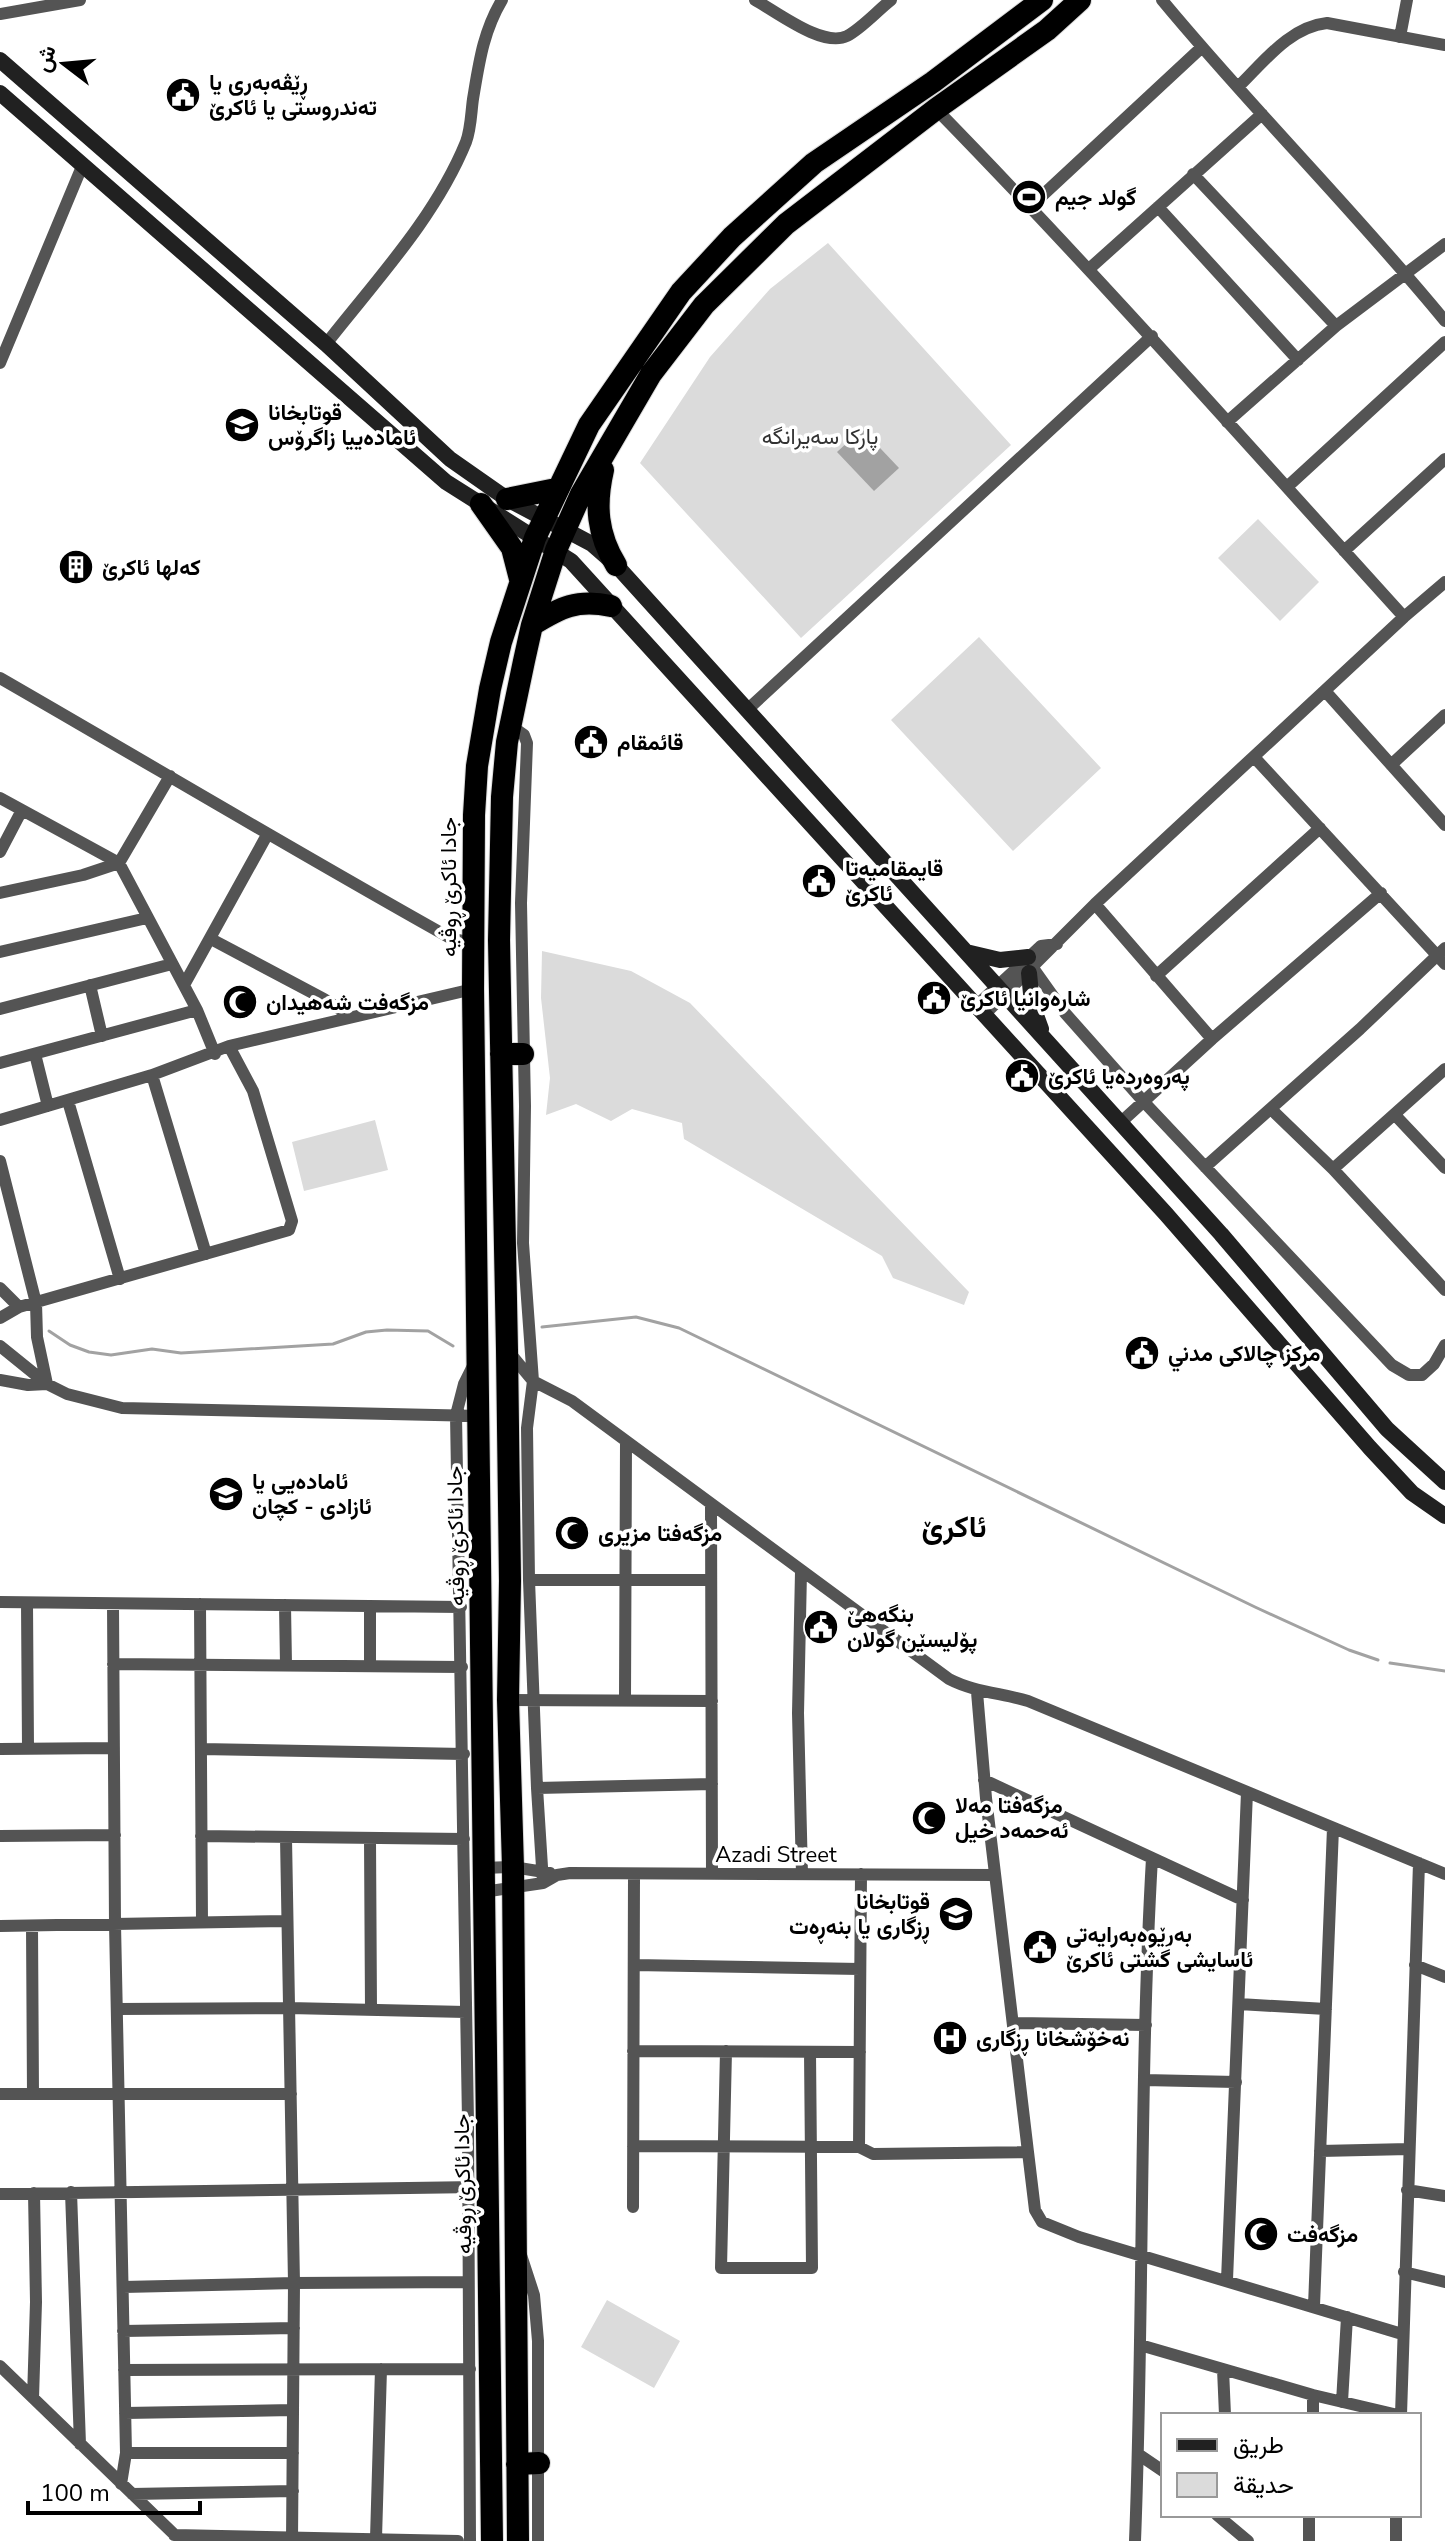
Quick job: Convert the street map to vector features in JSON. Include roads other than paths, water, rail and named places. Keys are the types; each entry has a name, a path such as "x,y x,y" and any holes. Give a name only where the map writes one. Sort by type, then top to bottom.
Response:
{"highway":[{"name":"جادا ئاکرێ ڕوڤیە","path":"492,2541 477,2047 483,1868 473,989 474,815 477,766 490,689 520,581 556,489 589,425 681,292 732,237 814,163 933,82 1042,0"},
{"path":"518,2541 528,2464 514,2243 507,1350 512,1054 500,846 502,797 511,726 532,625 560,540 581,494 656,366 715,294 786,224 936,109 1047,30 1080,0"},
{"path":"607,452 597,513 602,538 616,565"},
{"path":"507,499 556,489"},
{"path":"481,504 512,548 520,581"},
{"path":"532,625 572,604 591,602 611,606"}],"main road":[{"path":"0,60 202,233 450,459 507,499 540,528"},
{"path":"0,93 446,482 481,504 540,528 560,540 592,544 616,565 1221,1234 1387,1429 1445,1482"},
{"path":"184,253 202,233"},
{"path":"560,540 571,561 611,606 1201,1254 1412,1493 1445,1516"},
{"path":"770,779 791,760"},
{"path":"966,952 1030,966 1032,1004 1046,1041"},
{"path":"1201,1254 1221,1234"}],"street":[{"path":"3,16 80,0"},
{"path":"326,344 431,210 452,169 467,139 482,45 490,21 502,0"},
{"path":"755,0 817,35 834,39 846,36 891,0"},
{"path":"1162,0 1201,48 1405,272 1445,321"},
{"path":"1400,37 1407,0"},
{"path":"1238,87 1290,38 1313,25 1327,23 1445,45"},
{"path":"1031,206 1201,48"},
{"path":"936,109 1152,336 1404,617"},
{"path":"1089,269 1262,114"},
{"path":"0,363 83,164"},
{"path":"1193,174 1336,326"},
{"path":"1158,207 1298,360"},
{"path":"1227,422 1336,326 1445,244"},
{"path":"747,710 1152,336"},
{"path":"1287,487 1445,342"},
{"path":"1344,551 1445,459"},
{"path":"980,1010 1030,966 1041,946 1057,944 1095,904 1445,582"},
{"path":"0,678 267,835 452,939 474,943"},
{"path":"1326,692 1445,825"},
{"path":"1391,765 1445,715"},
{"path":"1205,1167 1442,955 1254,757"},
{"path":"0,893 83,875 119,863 170,776"},
{"path":"0,798 119,863 197,1010 215,1054"},
{"path":"0,852 22,810"},
{"path":"1156,976 1320,828"},
{"path":"184,985 267,835"},
{"path":"1120,1123 1381,893"},
{"path":"1095,904 1212,1039"},
{"path":"0,952 147,918"},
{"path":"211,939 350,1016"},
{"path":"0,1009 172,964"},
{"path":"1030,966 1065,1013 1144,1102 1392,1365 1409,1375 1422,1375 1444,1349"},
{"path":"90,985 102,1036"},
{"path":"0,1120 152,1075 215,1054 229,1046 473,989"},
{"path":"0,1063 197,1010"},
{"path":"0,1318 19,1307 289,1230 292,1226 267,1132 253,1091 229,1046"},
{"path":"35,1054 48,1106"},
{"path":"512,1054 533,1381 527,1428 529,1580 543,1876"},
{"path":"1333,1169 1445,1069"},
{"path":"152,1075 206,1254"},
{"path":"68,1101 120,1279"},
{"path":"1271,1109 1333,1169 1445,1290"},
{"path":"1395,1115 1445,1168"},
{"path":"0,1161 36,1303 37,1337 47,1384"},
{"path":"0,1288 19,1307"},
{"path":"0,1346 47,1384 67,1394 122,1408 480,1416"},
{"path":"507,1350 533,1381 572,1401 949,1679 977,1692 999,1693 1028,1701 1445,1874"},
{"path":"477,2047 466,2012 456,1415 464,1384 479,1355"},
{"path":"0,1380 28,1385 47,1384"},
{"path":"508,1392 533,1381"},
{"path":"625,1700 626,1442"},
{"path":"711,1505 712,1874"},
{"path":"801,1572 798,1713 802,1874"},
{"path":"529,1580 711,1580"},
{"path":"0,1602 461,1607"},
{"path":"27,1603 28,1748"},
{"path":"113,1604 115,1924 126,2453 121,2484"},
{"path":"200,1604 202,1922"},
{"path":"285,1605 286,1665"},
{"path":"370,1606 370,1666"},
{"path":"113,1664 462,1667"},
{"path":"977,1692 984,1780 1035,2210 1042,2222 1079,2237 1402,2334"},
{"path":"508,1700 712,1701"},
{"path":"0,1749 114,1748"},
{"path":"201,1749 464,1754"},
{"path":"984,1780 1243,1900"},
{"path":"537,1788 712,1784"},
{"path":"1227,2280 1247,1792"},
{"path":"1314,2306 1333,1828"},
{"path":"0,1836 115,1835"},
{"path":"201,1836 464,1839"},
{"path":"286,1838 294,2283 292,2539"},
{"path":"370,1839 371,2010"},
{"path":"1135,2541 1143,2255 1144,2080 1152,1858"},
{"path":"1400,2413 1419,1863"},
{"name":"Azadi Street","path":"483,1868 513,1878 543,1876"},
{"path":"633,2207 634,1874"},
{"path":"859,2147 861,1874"},
{"name":"Azadi Street","path":"483,1892 513,1878 557,1875 995,1875"},
{"path":"0,1926 287,1921"},
{"path":"32,1926 33,2094"},
{"path":"634,1965 860,1969"},
{"path":"1415,1965 1445,1977"},
{"path":"1239,2004 1326,2009"},
{"path":"117,2009 289,2008 466,2012"},
{"path":"1014,2023 1146,2025"},
{"path":"633,2051 860,2052"},
{"path":"726,2051 721,2268 812,2268 810,2052"},
{"path":"1144,2080 1236,2082"},
{"path":"0,2094 291,2094"},
{"path":"633,2146 859,2147 873,2154 1028,2152"},
{"path":"1320,2151 1409,2149"},
{"path":"0,2194 479,2187 468,2282 470,2541"},
{"path":"1407,2190 1445,2196"},
{"path":"71,2192 80,2444"},
{"path":"33,2398 36,2302 34,2193"},
{"path":"1404,2272 1445,2282"},
{"path":"123,2287 468,2282"},
{"path":"1342,2402 1347,2317"},
{"path":"123,2331 294,2328"},
{"path":"1140,2345 1313,2395 1391,2413"},
{"path":"0,2366 178,2538 458,2541"},
{"path":"376,2538 381,2369"},
{"path":"124,2370 470,2369"},
{"path":"1223,2369 1225,2413"},
{"path":"1313,2395 1313,2413"},
{"path":"125,2413 293,2410"},
{"path":"126,2453 293,2453"},
{"path":"1138,2454 1161,2470"},
{"path":"528,2464 538,2541"},
{"path":"132,2494 293,2491"},
{"path":"1221,2517 1248,2541"},
{"path":"1309,2517 1309,2541"},
{"path":"1396,2517 1396,2541"}],"waterway":[{"path":"542,1327 636,1317 679,1328 1255,1607 1378,1660"},
{"path":"49,1331 70,1345 111,1355 152,1349 181,1353 333,1344 366,1332 387,1330 428,1331 453,1346"},
{"path":"1390,1663 1445,1671"}],"place":[{"name":"ڕێڤەبەری یا تەندروستی یا ئاکرێ","path":"183,95"},
{"name":"گولد جیم","path":"1029,197"},
{"name":"قوتابخانا ئامادەییا زاگرۆس","path":"242,425"},
{"name":"کەلها ئاکرێ","path":"76,567"},
{"name":"قائمقام","path":"591,742"},
{"name":"قایمقامیەتا ئاکرێ","path":"819,881"},
{"name":"شارەوانیا ئاکرێ","path":"934,998"},
{"name":"مزگەفت شه‌هيدان","path":"240,1002"},
{"name":"پەروەردەیا ئاكرێ","path":"1022,1076"},
{"name":"مركز چالاکى مدني","path":"1142,1353"},
{"name":"ئامادەیی یا ئازادی - کچان","path":"226,1494"},
{"name":"مزگەفتا مزیری","path":"572,1533"},
{"name":"بنگە‌ھێ پۆلیسێن گولان","path":"821,1627"},
{"name":"مزگەفتا مەلا ئەحمەد خیل","path":"929,1818"},
{"name":"قوتابخانا ڕزگاری یا بنەڕەت","path":"956,1914"},
{"name":"بەرێوەبەرایەتی ئاسایشی گشتی ئاکرێ","path":"1040,1947"},
{"name":"نەخۆشخانا ڕزگاری","path":"950,2038"},
{"name":"مزگەفت","path":"1261,2234"}],"district":[{"name":"ئاکرێ","path":"954,1527"}],"park label":[{"name":"پارکا سەیرانگه","path":"820,436"}]}
